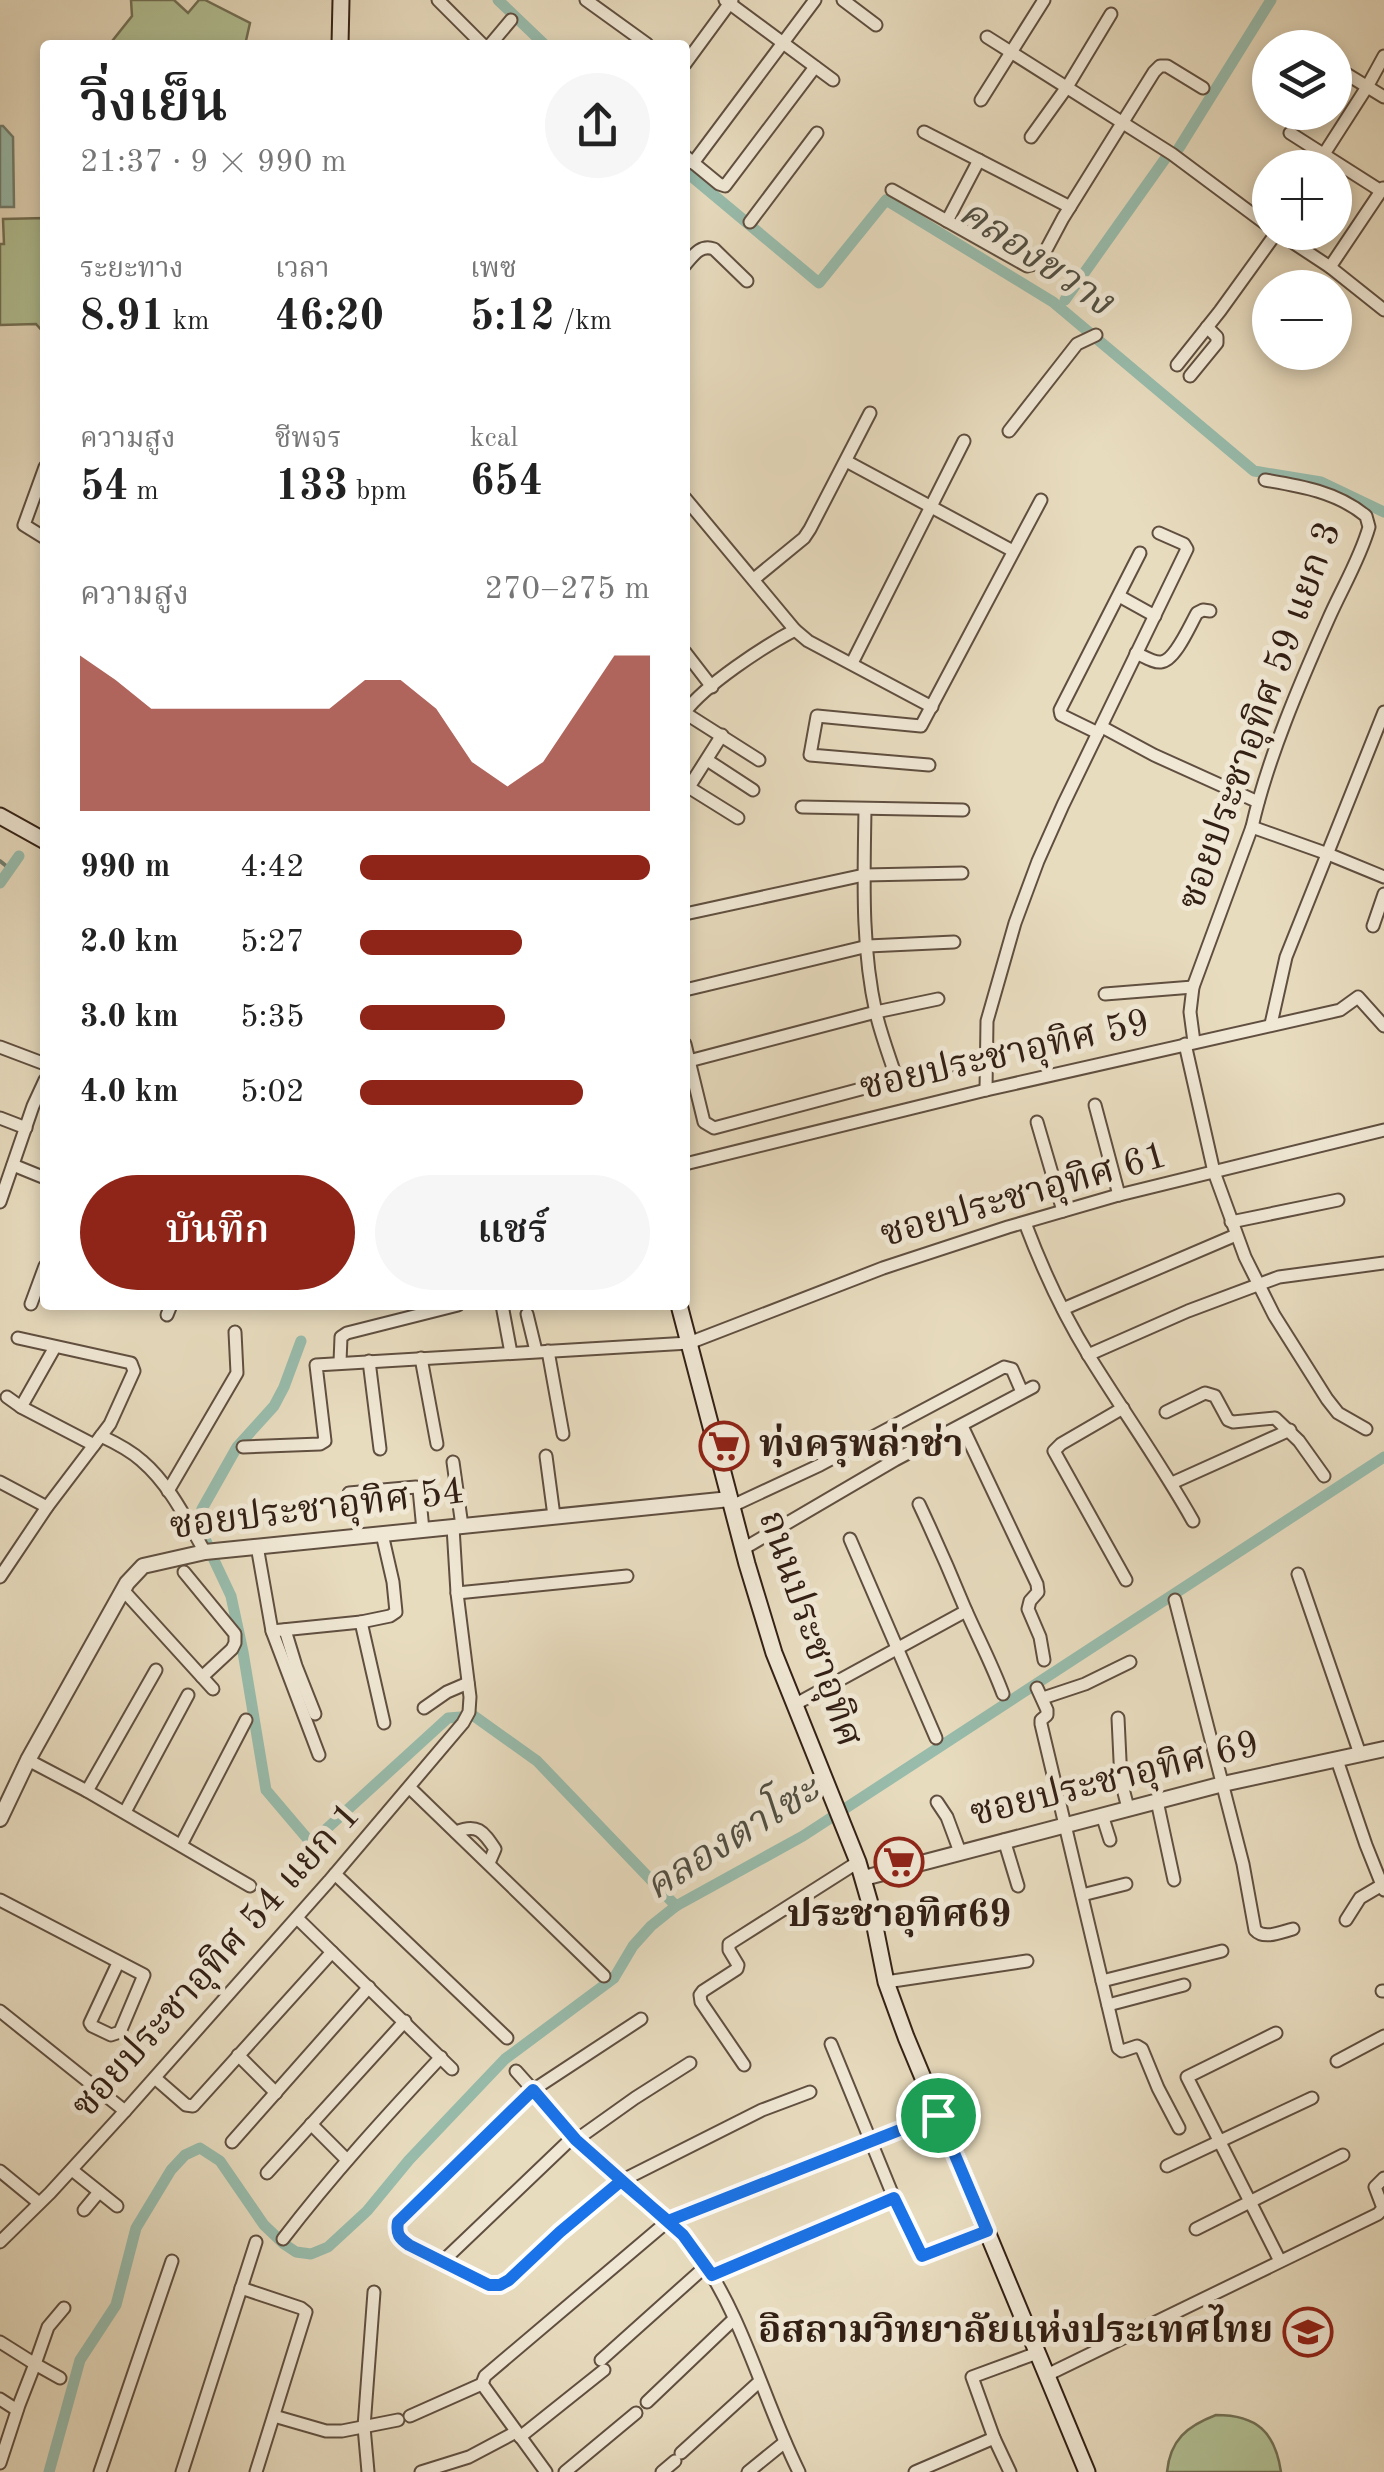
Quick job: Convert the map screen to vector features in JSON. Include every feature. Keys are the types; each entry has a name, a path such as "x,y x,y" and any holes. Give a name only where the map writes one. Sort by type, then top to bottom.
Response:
{"main road":[{"path":"340,40 342,0"},
{"path":"350,40 351,0"},
{"path":"0,816 40,838"},
{"name":"ถนนประชาอุทิศ","path":"680,1310 774,1653 864,1878 886,1982 1087,2472"}],"street":[{"path":"438,0 481,40"},
{"path":"586,0 641,40"},
{"path":"690,158 815,0"},
{"path":"843,0 876,25"},
{"path":"982,100 1044,0"},
{"path":"690,57 729,1 833,80"},
{"path":"1030,136 1067,87 1111,14"},
{"path":"491,40 511,20"},
{"path":"988,37 1172,154 1252,213"},
{"path":"1326,150 1384,56"},
{"path":"892,190 1033,266 1154,72 1167,66 1202,88"},
{"path":"690,160 725,186 815,67"},
{"path":"1352,78 1384,97"},
{"path":"750,222 817,132"},
{"path":"924,132 1070,207"},
{"path":"1290,134 1316,150"},
{"path":"947,221 978,160"},
{"path":"1330,267 1382,188 1352,171"},
{"path":"690,260 700,249 710,247 748,282"},
{"path":"1177,364 1264,250"},
{"path":"1304,250 1384,310"},
{"path":"1190,376 1217,343 1217,337 1207,327"},
{"path":"1009,431 1078,344 1094,336"},
{"path":"754,579 804,538 870,413"},
{"path":"852,662 964,441"},
{"path":"846,461 1014,551"},
{"name":"ซอยประชาอุทิศ 59 แยก 3","path":"1264,480 1315,489 1346,502 1366,516 1369,527 1313,654 1193,986 1190,1043 1214,1172 1258,1284 1274,1316 1338,1413 1366,1429"},
{"path":"40,481 24,525 40,535"},
{"path":"929,765 810,755 817,716 922,726 1042,500"},
{"path":"690,504 808,641 932,708"},
{"path":"986,1090 988,1020 1015,922 1038,861 1187,549 1159,532"},
{"path":"1140,553 1060,710 1061,715 1258,802"},
{"path":"1119,596 1155,616"},
{"path":"1136,653 1159,663 1166,661 1173,656 1197,613 1210,611"},
{"path":"690,707 767,644 795,630"},
{"path":"690,658 712,687"},
{"path":"690,716 760,760"},
{"path":"1271,1024 1286,956 1382,721"},
{"path":"690,782 722,735"},
{"path":"708,760 753,790"},
{"path":"690,788 738,818"},
{"path":"802,807 963,810"},
{"path":"865,810 868,946 876,1012 896,1080"},
{"path":"1252,827 1384,877"},
{"path":"690,913 864,875 962,872"},
{"path":"1373,926 1384,894"},
{"path":"690,989 868,946 954,942"},
{"path":"1104,994 1193,986"},
{"name":"ซอยประชาอุทิศ 59","path":"690,1163 986,1090 1340,1010 1353,992 1384,1026"},
{"path":"690,1060 938,999"},
{"path":"0,1047 40,1062"},
{"path":"690,1072 704,1122 714,1128 978,1058"},
{"path":"1095,1106 1119,1195"},
{"path":"0,1202 26,1128 39,1108"},
{"path":"0,1118 26,1128"},
{"path":"1037,1122 1063,1211"},
{"name":"ซอยประชาอุทิศ 61","path":"243,1447 325,1441 316,1365 689,1343 884,1268 1025,1222 1384,1130"},
{"path":"13,1165 40,1176"},
{"path":"1231,1222 1338,1200"},
{"path":"1025,1222 1088,1355 1193,1520"},
{"path":"1063,1309 1236,1235"},
{"path":"1088,1355 1258,1284 1384,1263"},
{"path":"31,1304 40,1280"},
{"path":"340,1362 341,1336 438,1310"},
{"path":"503,1310 511,1353"},
{"path":"527,1314 542,1351 563,1434"},
{"path":"168,1491 237,1372 235,1332"},
{"path":"0,1578 47,1506 110,1424 134,1366 18,1338"},
{"path":"21,1407 56,1346"},
{"path":"422,1358 437,1444"},
{"path":"370,1360 380,1449"},
{"path":"731,1503 820,1465 1004,1367 1012,1369 1027,1390 895,1460 743,1548"},
{"path":"1166,1412 1204,1393 1215,1396 1228,1420 1275,1418 1290,1430 1324,1476"},
{"path":"7,1397 21,1407 129,1450 145,1463 181,1508 205,1552"},
{"path":"1122,1408 1054,1451 1126,1580"},
{"path":"962,1426 1037,1584 1038,1592 1028,1609 1040,1637 1044,1660"},
{"path":"1172,1483 1290,1430"},
{"path":"546,1456 554,1516"},
{"path":"424,1708 468,1683 457,1592 458,1526 452,1462"},
{"path":"0,1482 47,1506"},
{"path":"349,1493 416,1488 423,1530"},
{"name":"ซอยประชาอุทิศ 54","path":"0,1819 28,1760 123,1590 143,1566 205,1552 257,1546 554,1516 731,1503"},
{"path":"920,1504 1004,1694"},
{"path":"278,1630 361,1622 396,1612 382,1534"},
{"path":"850,1540 936,1738"},
{"path":"257,1546 278,1630 319,1756"},
{"path":"184,1572 234,1634 232,1649 202,1677"},
{"path":"1298,1574 1360,1754"},
{"path":"457,1592 627,1576"},
{"path":"123,1590 213,1689"},
{"path":"1175,1600 1243,1864 1254,1930 1266,1936 1293,1929"},
{"path":"794,1705 966,1611"},
{"path":"361,1622 384,1723"},
{"path":"278,1630 315,1714"},
{"path":"1130,1662 1085,1684 1040,1693 1047,1714 1040,1721 1118,2048 1142,2049 1179,2128"},
{"path":"88,1791 156,1670"},
{"name":"ซอยประชาอุทิศ 54 แยก 1","path":"0,2242 72,2170 410,1788 466,1717 468,1683"},
{"path":"125,1812 188,1695"},
{"path":"1118,1718 1120,1782 1128,1808"},
{"path":"181,1845 246,1720"},
{"name":"ซอยประชาอุทิศ 69","path":"864,1878 1223,1784 1384,1749"},
{"path":"28,1760 250,1886"},
{"path":"1337,1760 1383,1888 1360,1898 1346,1920"},
{"path":"410,1788 456,1832 476,1828 494,1846 489,1863 604,1976"},
{"path":"1158,1801 1174,1880"},
{"path":"937,1802 960,1852"},
{"path":"1102,1815 1110,1840"},
{"path":"1004,1840 1018,1886"},
{"path":"744,2064 701,2002 703,1990 737,1969 729,1944 858,1862"},
{"path":"336,1874 507,2038"},
{"path":"1082,1895 1126,1884"},
{"path":"0,1900 144,1975 120,2032 112,2035 90,2023 118,1964"},
{"path":"297,1918 452,2069"},
{"path":"1102,1981 1222,1951"},
{"path":"154,2078 190,2107 332,1952"},
{"path":"886,1982 1027,1961"},
{"path":"1108,2004 1184,1985"},
{"path":"232,2142 369,1987"},
{"path":"0,2010 125,2111"},
{"path":"641,2019 533,2090 398,2222 400,2239 489,2285 500,2285 621,2181 762,2110 810,2092"},
{"path":"267,2173 404,2021"},
{"path":"1276,2033 1187,2077 1280,2262"},
{"path":"1337,2060 1384,2036"},
{"path":"831,2044 922,2256 987,2231"},
{"path":"238,2056 276,2093"},
{"path":"283,2238 347,2160 441,2057"},
{"path":"442,2262 575,2138 690,2063"},
{"path":"516,2071 575,2138 694,2248 734,2320 799,2472"},
{"path":"1166,2166 1312,2098"},
{"path":"274,2416 326,2431 364,2427 404,2418 482,2384 485,2376 668,2221 938,2115"},
{"path":"311,2124 347,2160"},
{"path":"1196,2229 1344,2155"},
{"path":"72,2170 117,2206"},
{"path":"0,2172 39,2203"},
{"path":"1047,2375 1378,2214 1383,2208 1375,2187 1384,2178"},
{"path":"84,2210 99,2192"},
{"path":"422,2472 518,2435 709,2270 894,2197"},
{"path":"182,2472 256,2242"},
{"path":"100,2472 172,2261"},
{"path":"241,2288 306,2312 256,2472"},
{"path":"368,2472 364,2427 374,2292"},
{"path":"0,2463 48,2327 64,2308"},
{"path":"647,2402 734,2320"},
{"path":"0,2342 60,2378"},
{"path":"1010,2472 972,2376 1037,2353"},
{"path":"662,2472 760,2381"},
{"path":"482,2384 546,2472"},
{"path":"0,2399 17,2410"},
{"path":"565,2472 636,2413"},
{"path":"915,2472 994,2438"},
{"path":"748,2472 785,2442"}],"shaded area":[{"path":"131,0 174,0 188,13 199,0 205,0 250,23 246,40 113,40 132,16"},
{"path":"0,126 13,137 14,207 0,207"},
{"path":"40,218 40,328 36,324 0,325 3,219"},
{"path":"1216,2415 1243,2418 1262,2428 1274,2446 1281,2472 1167,2472 1172,2451 1182,2436"}],"waterway":[{"name":"คลองขวาง","path":"498,0 540,40"},
{"path":"1179,148 1271,0"},
{"path":"1065,300 1165,159"},
{"name":"คลองขวาง","path":"690,175 819,283 886,200 1053,302 1254,471 1321,482 1384,512"},
{"path":"0,883 19,856"},
{"path":"0,861 10,869"},
{"path":"207,1543 198,1524 202,1509 237,1447 274,1406 301,1341"},
{"name":"คลองตาโซะ","path":"49,2472 80,2360 116,2305 136,2228 171,2170 185,2155 200,2148 220,2161 264,2225 296,2252 311,2254 328,2247 367,2211 409,2160 505,2059 614,1978 633,1946 676,1906 803,1836 1384,1457"},
{"path":"214,1560 231,1596 266,1790 311,1843 448,1718 474,1716 537,1761 676,1906"}],"place":[{"name":"ทุ่งครุพล่าช่า","path":"724,1446"},
{"name":"ประชาอุทิศ69","path":"899,1862"},
{"name":"อิสลามวิทยาลัยแห่งประเทศไทย","path":"1308,2332"}],"route":[{"path":"938,2115 668,2221 621,2181 500,2285 489,2285 409,2245 397,2232 398,2222 533,2090 576,2140 621,2181 683,2235 712,2275 894,2198 922,2256 987,2231 938,2115"}]}
